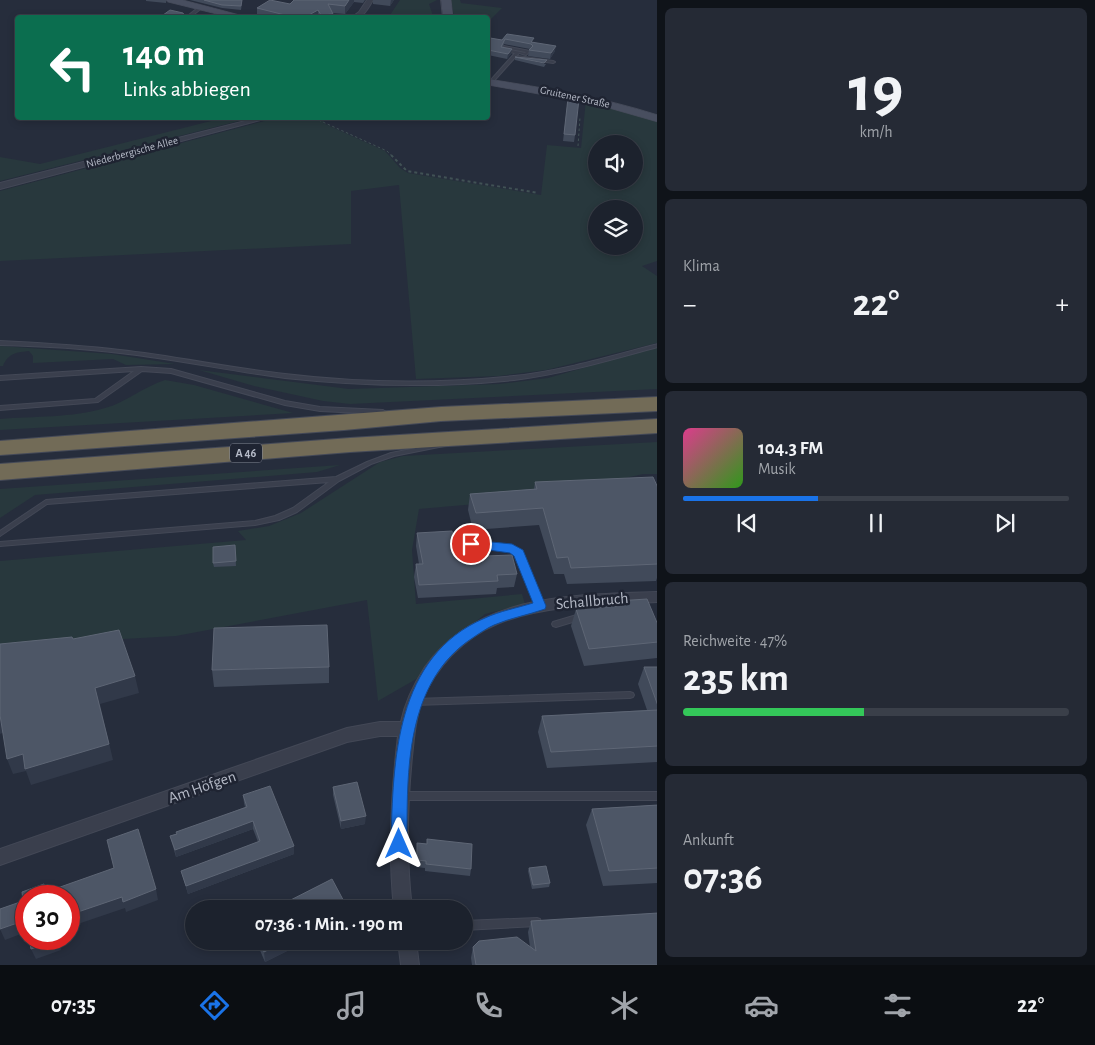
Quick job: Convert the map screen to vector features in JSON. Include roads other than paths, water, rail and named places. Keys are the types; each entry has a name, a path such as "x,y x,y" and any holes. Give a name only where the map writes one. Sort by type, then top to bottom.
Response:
{"highway":[{"name":"A 46","path":"0,448 334,424 441,414 657,404"},
{"name":"A 46","path":"0,472 492,435 657,426"}],"main road":[{"path":"171,0 232,15"},
{"path":"446,0 448,15"},
{"name":"Gruitener Straße","path":"490,82 555,91 657,119"}],"street":[{"path":"358,15 370,0"},
{"name":"Niederbergische Allee","path":"0,186 256,120"},
{"name":"Schallbruch","path":"402,900 399,876 400,796 407,729 414,702 434,666 457,641 488,622 540,606 580,601 657,597"},
{"name":"Am Höfgen","path":"0,857 348,736 380,729 407,729"},
{"path":"408,950 410,965"}],"lane":[{"path":"190,15 200,8"},
{"path":"516,54 526,54 528,51 505,47 503,50 516,54 553,62"},
{"name":"Gruitener Straße","path":"490,81 516,54"},
{"path":"0,342 134,352 283,376 395,383 514,378 553,372 657,345"},
{"path":"0,408 96,401 141,369"},
{"path":"0,378 141,369 171,371 285,403 320,409 441,414"},
{"path":"0,544 255,523 277,518 295,510 337,479 369,463 393,454 492,435"},
{"path":"0,534 46,502 337,479"},
{"path":"471,544 512,549 519,554 540,606"},
{"path":"556,624 583,616 584,613 580,601"},
{"path":"414,702 630,695"},
{"path":"400,796 657,796"},
{"path":"473,925 551,921"}]}
